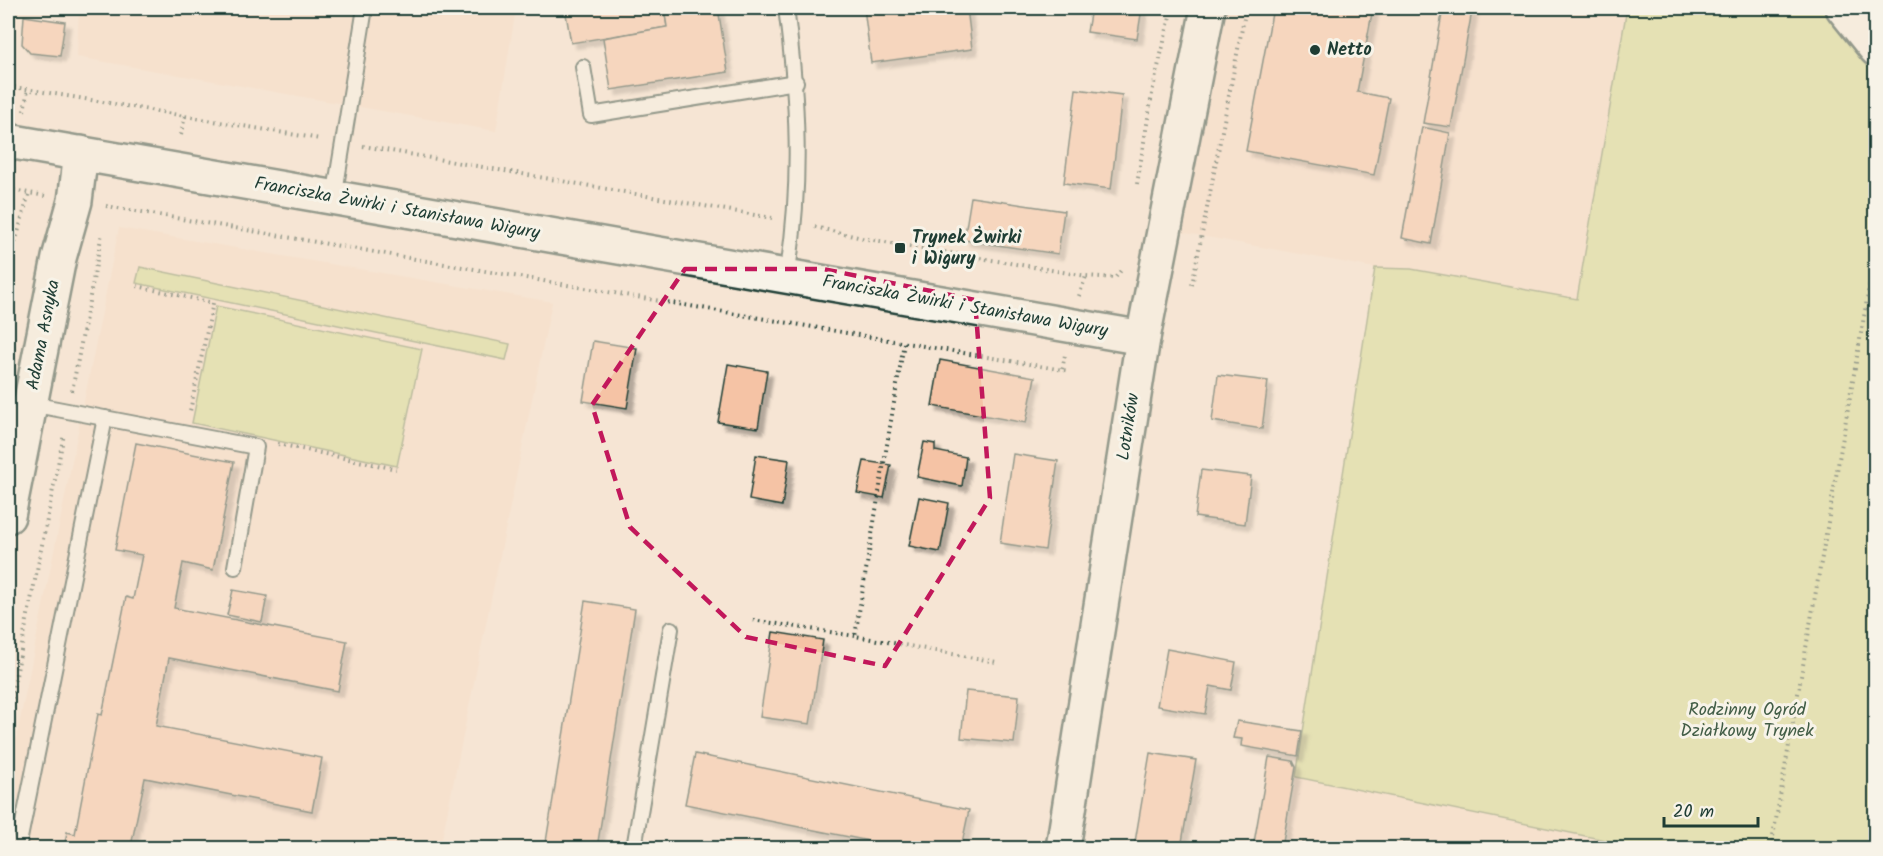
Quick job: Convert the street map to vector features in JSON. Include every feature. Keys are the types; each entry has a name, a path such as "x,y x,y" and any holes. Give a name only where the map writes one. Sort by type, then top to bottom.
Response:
{"street":[{"name":"Lotników","path":"1063,849 1143,338 1208,8"},
{"path":"1843,8 1875,49"},
{"name":"Franciszka Żwirki i Stanisława Wigury","path":"15,131 81,153 1143,338"},
{"name":"Adama Asnyka","path":"9,497 31,404 59,258 75,201 81,153"}],"lane":[{"path":"334,198 365,8"},
{"path":"786,8 796,82 796,222 787,276"},
{"path":"583,67 591,115 796,82"},
{"path":"31,404 256,447 235,567"},
{"path":"18,849 105,418"},
{"path":"633,849 671,629"}],"path":[{"path":"1136,194 1154,88 1172,8"},
{"path":"1192,285 1246,8"},
{"path":"8,86 796,222 862,238 1086,276 1114,278 1121,271 1124,262"},
{"path":"15,131 28,89"},
{"path":"180,135 185,116"},
{"path":"9,177 9,189 29,193 1069,371"},
{"path":"8,290 15,247 29,193"},
{"path":"106,218 108,206"},
{"path":"169,209 172,217"},
{"path":"8,716 103,229"},
{"path":"1771,849 1875,248"},
{"path":"1078,298 1086,276"},
{"path":"137,286 213,303 190,411"},
{"path":"855,636 904,343"},
{"path":"753,620 996,662"}],"highlighted area":[{"path":"685,269 823,269 975,300 990,498 885,666 746,637 630,527 592,405"}],"shaded area":[{"path":"79,8 516,8 496,131 77,57"},
{"path":"1224,8 1627,8 1577,299 1411,269 1375,268 1175,231"},
{"path":"119,228 552,302 440,848 8,848 8,780"},
{"path":"1296,777 1595,838 1644,848 1285,848"}],"green space":[{"name":"Rodzinny Ogród Działkowy Trynek","path":"1627,8 1875,8 1875,848 1644,848 1296,777 1375,268 1411,269 1577,299"},
{"path":"140,267 510,344 506,360 136,283"},
{"path":"216,306 422,349 397,466 192,423"}],"building":[{"path":"565,8 664,8 667,27 571,43"},
{"path":"664,8 718,8 728,72 611,90 603,38 667,27"},
{"path":"864,8 967,8 972,49 871,63"},
{"path":"1091,8 1142,8 1137,39 1087,32"},
{"name":"Netto","path":"1273,8 1373,8 1357,92 1389,98 1374,175 1246,151"},
{"path":"1443,8 1472,11 1451,127 1423,123"},
{"path":"24,16 65,22 60,56 30,53 22,44"},
{"path":"1076,89 1122,95 1111,189 1064,183"},
{"path":"1422,127 1450,133 1431,244 1402,238"},
{"path":"971,197 1064,211 1058,254 964,240"},
{"path":"593,341 637,348 627,408 583,401"},
{"path":"940,360 1035,377 1026,423 932,406"},
{"path":"728,364 767,371 758,428 718,422"},
{"path":"1218,375 1268,381 1262,429 1212,421"},
{"path":"924,442 935,444 935,451 966,457 962,486 917,477"},
{"path":"136,443 234,462 213,570 183,563 174,608 347,641 338,691 169,658 156,726 322,758 312,811 145,778 131,846 145,848 64,848 67,832 75,834 98,714 102,715 126,597 133,599 142,555 115,550"},
{"path":"1013,454 1058,461 1045,550 1000,543"},
{"path":"756,455 789,460 782,506 749,500"},
{"path":"864,461 891,465 884,498 857,493"},
{"path":"1201,470 1251,476 1245,524 1195,517"},
{"path":"919,497 949,503 940,552 909,546"},
{"path":"233,590 267,596 262,622 227,615"},
{"path":"585,601 635,609 597,848 545,848"},
{"path":"773,632 823,640 810,724 760,717"},
{"path":"1167,649 1236,662 1231,690 1210,686 1205,714 1157,706"},
{"path":"966,691 1019,696 1014,743 961,738"},
{"path":"1237,721 1302,731 1298,756 1241,746 1242,739 1233,738"},
{"path":"1150,753 1196,760 1181,848 1134,848"},
{"path":"695,754 969,810 961,848 904,848 685,804"},
{"path":"1269,757 1293,761 1296,767 1282,848 1253,848"},
{"path":"1303,842 1344,848 1301,848"},
{"path":"1403,842 1444,848 1402,848"}],"place":[{"name":"Netto","path":"1315,50"},
{"name":"Trynek Żwirki i Wigury","path":"900,248"}]}
